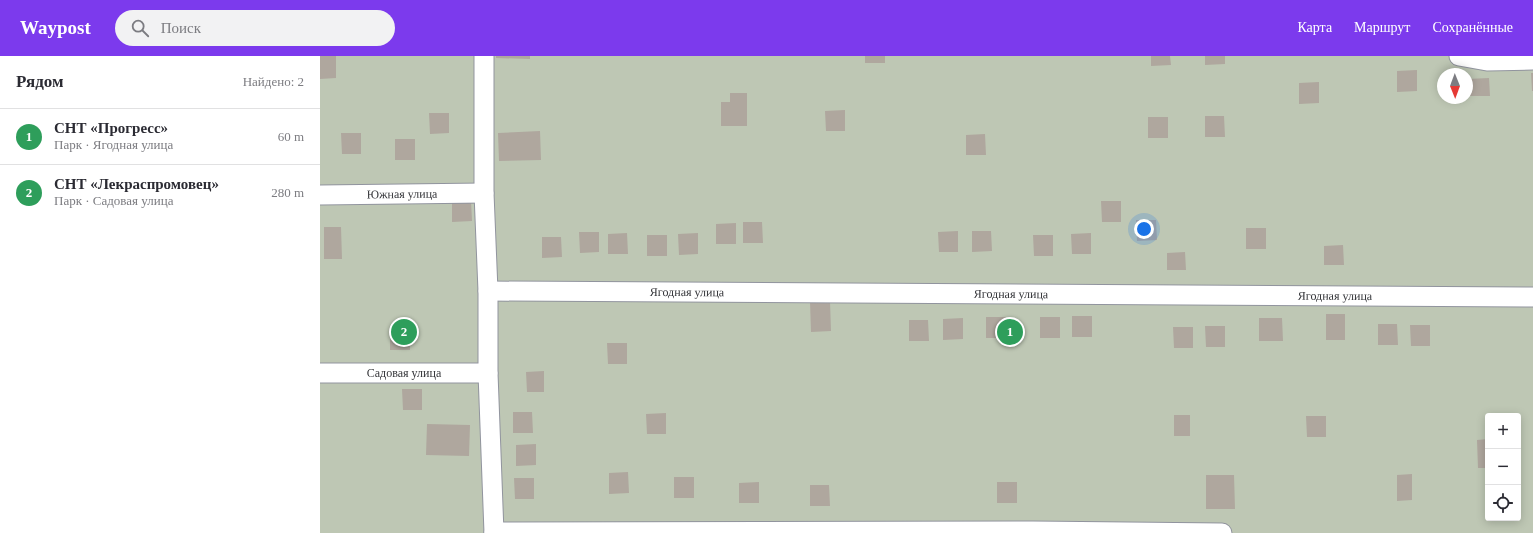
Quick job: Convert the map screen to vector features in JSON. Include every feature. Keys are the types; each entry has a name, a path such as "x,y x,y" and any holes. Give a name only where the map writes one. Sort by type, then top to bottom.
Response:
{"street":[{"path":"484,56 484,193 488,291 488,372 494,532 1032,531 1222,533"},
{"path":"1459,56 1487,61 1533,60"},
{"name":"Южная улица","path":"320,195 484,193"},
{"name":"Ягодная улица","path":"488,291 1533,297"},
{"name":"Садовая улица","path":"320,373 488,372"}],"green space":[{"path":"320,56 1533,56 1533,533 320,533"}],"building":[{"path":"320,56 336,56 336,78 320,79"},
{"path":"496,56 530,56 530,59 496,58"},
{"path":"865,56 885,56 885,63 865,63"},
{"path":"1151,56 1170,56 1171,65 1151,66"},
{"path":"1205,56 1225,56 1225,64 1205,65"},
{"path":"1417,70 1417,91 1397,92 1397,71"},
{"path":"1531,73 1533,73 1533,91 1532,91"},
{"path":"1489,78 1490,96 1473,96 1473,79"},
{"path":"1319,82 1319,103 1299,104 1299,83"},
{"path":"730,93 747,93 747,126 721,126 721,102 730,102"},
{"path":"845,110 845,131 826,131 825,111"},
{"path":"429,113 449,113 449,133 430,134"},
{"path":"1205,116 1224,116 1225,137 1205,137"},
{"path":"1148,117 1168,117 1168,138 1148,138"},
{"path":"540,131 541,160 499,161 498,133"},
{"path":"341,133 361,133 361,154 342,154"},
{"path":"985,134 986,155 966,155 966,135"},
{"path":"395,139 415,139 415,160 395,160"},
{"path":"471,200 472,221 452,222 452,201"},
{"path":"1101,201 1121,201 1121,222 1102,222"},
{"path":"1136,220 1156,220 1157,240 1137,241"},
{"path":"743,222 762,222 763,243 743,243"},
{"path":"736,223 736,244 716,244 716,224"},
{"path":"324,227 341,227 342,259 324,259"},
{"path":"1246,228 1266,228 1266,249 1246,249"},
{"path":"958,231 958,252 939,252 938,232"},
{"path":"972,231 991,231 992,251 972,252"},
{"path":"579,232 599,232 599,252 580,253"},
{"path":"627,233 628,254 608,254 608,234"},
{"path":"698,233 698,254 679,255 678,234"},
{"path":"1091,233 1091,254 1072,254 1071,234"},
{"path":"647,235 667,235 667,256 647,256"},
{"path":"1033,235 1053,235 1053,256 1034,256"},
{"path":"542,237 561,237 562,257 542,258"},
{"path":"1343,245 1344,265 1324,265 1324,246"},
{"path":"1185,252 1186,270 1167,270 1167,253"},
{"path":"810,301 830,301 831,331 811,332"},
{"path":"1326,314 1345,314 1345,340 1326,340"},
{"path":"1072,316 1092,316 1092,337 1072,337"},
{"path":"986,317 1006,317 1006,338 986,338"},
{"path":"1040,317 1060,317 1060,338 1040,338"},
{"path":"963,318 963,339 943,340 943,319"},
{"path":"1259,318 1282,318 1283,341 1259,341"},
{"path":"909,320 928,320 929,341 909,341"},
{"path":"1378,324 1397,324 1398,345 1378,345"},
{"path":"1410,325 1430,325 1430,346 1411,346"},
{"path":"1205,326 1225,326 1225,347 1206,347"},
{"path":"1173,327 1193,327 1193,348 1174,348"},
{"path":"390,329 410,329 410,350 390,350"},
{"path":"607,343 627,343 627,364 608,364"},
{"path":"544,371 544,392 527,392 526,372"},
{"path":"402,389 422,389 422,410 403,410"},
{"path":"513,412 532,412 533,433 513,433"},
{"path":"666,413 666,434 647,434 646,414"},
{"path":"1174,415 1190,415 1190,436 1174,436"},
{"path":"1306,416 1326,416 1326,437 1307,437"},
{"path":"427,424 470,425 469,456 426,455"},
{"path":"1485,439 1485,468 1478,468 1477,440"},
{"path":"536,444 536,465 516,466 516,445"},
{"path":"628,472 629,493 609,494 609,473"},
{"path":"1412,474 1412,500 1397,501 1397,475"},
{"path":"1206,475 1234,475 1235,509 1206,509"},
{"path":"674,477 694,477 694,498 674,498"},
{"path":"514,478 534,478 534,499 515,499"},
{"path":"759,482 759,503 739,503 739,483"},
{"path":"997,482 1017,482 1017,503 997,503"},
{"path":"810,485 829,485 830,506 810,506"}],"place":[{"name":"СНТ «Лекраспромовец»","path":"404,332"},
{"name":"СНТ «Прогресс»","path":"1010,332"}]}
